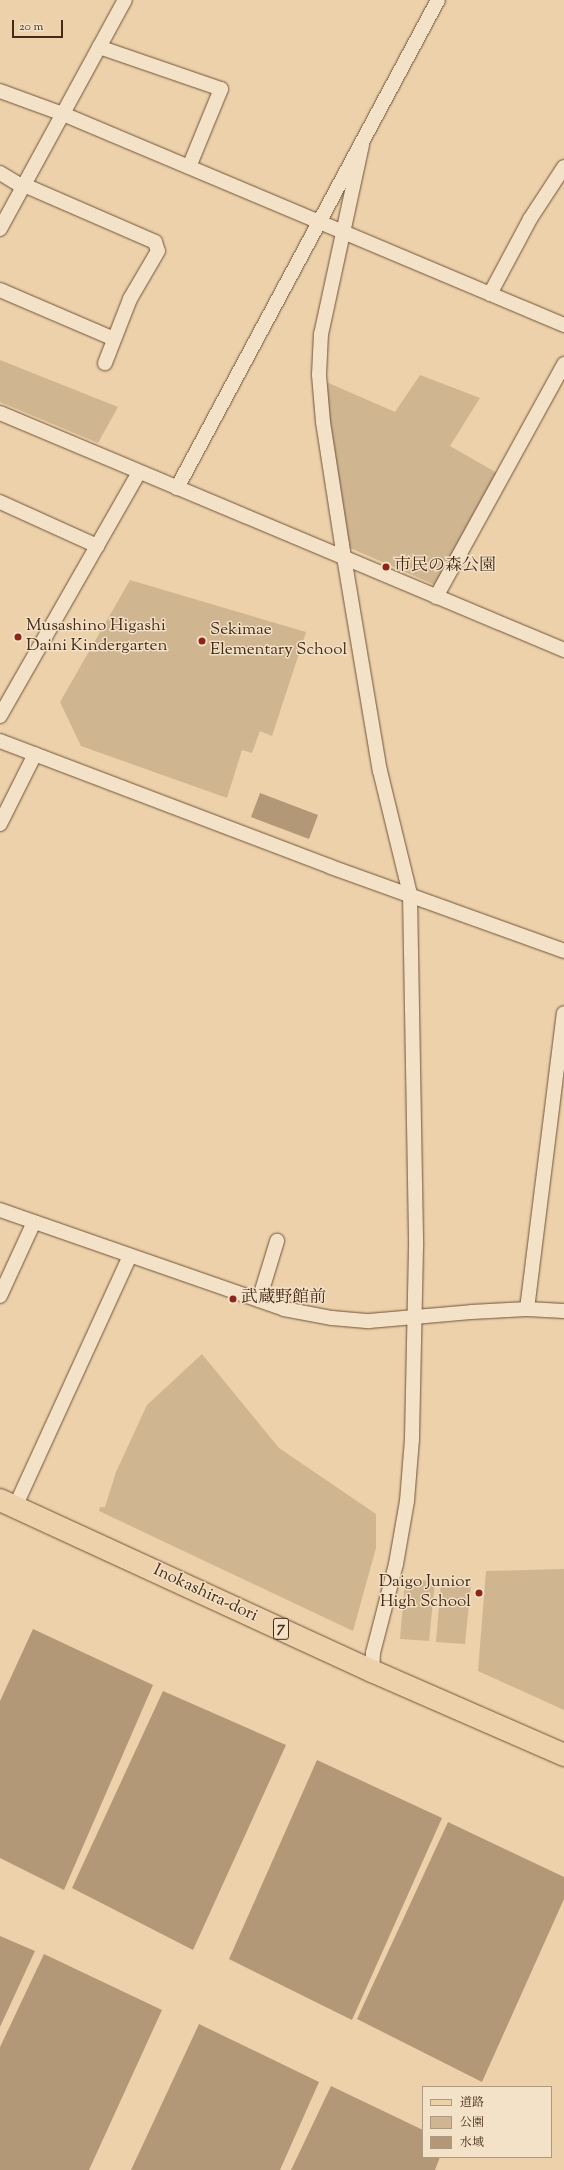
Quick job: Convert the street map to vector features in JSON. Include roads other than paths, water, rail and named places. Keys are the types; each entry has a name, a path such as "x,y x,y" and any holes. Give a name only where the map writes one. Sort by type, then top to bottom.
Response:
{"main road":[{"name":"Inokashira-dori","path":"8,1503 372,1671 564,1755"}],"street":[{"path":"0,229 125,0"},
{"path":"177,488 319,222 362,145 438,0"},
{"path":"99,47 221,89 189,167"},
{"path":"0,91 63,114 564,325"},
{"path":"362,145 342,231 321,334 319,375 323,422 380,771 410,894 416,1247 412,1439 407,1501 396,1564 373,1653 372,1671"},
{"path":"490,294 530,219 564,167"},
{"path":"0,173 23,186 155,242 158,251 130,299 112,338 105,363"},
{"path":"0,290 112,338"},
{"path":"436,597 564,364"},
{"path":"0,413 564,650"},
{"path":"0,716 139,472"},
{"path":"0,502 97,546"},
{"path":"0,741 324,864 564,951"},
{"path":"0,824 35,754"},
{"path":"527,1309 564,1013"},
{"path":"0,1210 259,1300 284,1308 332,1318 370,1321 527,1309 564,1311"},
{"path":"0,1296 34,1222"},
{"path":"259,1300 277,1241"},
{"path":"8,1503 130,1256"}],"water":[{"path":"260,793 318,815 309,839 251,817"},
{"path":"33,1629 153,1685 64,1890 0,1858 0,1701"},
{"path":"163,1691 286,1745 193,1950 72,1888"},
{"path":"317,1760 442,1818 352,2020 229,1959"},
{"path":"448,1822 564,1877 564,1899 482,2082 357,2019"},
{"path":"0,1936 35,1951 0,2027"},
{"path":"44,1954 162,2010 89,2170 0,2170 0,2047"},
{"path":"199,2024 319,2082 280,2170 131,2170"},
{"path":"331,2086 422,2130 422,2158 440,2158 435,2170 291,2170"}],"place":[{"name":"市民の森公園","path":"386,567"},
{"name":"Musashino Higashi Daini Kindergarten","path":"18,637"},
{"name":"Sekimae Elementary School","path":"202,641"},
{"name":"武蔵野館前","path":"233,1299"},
{"name":"Daigo Junior High School","path":"479,1593"}]}
